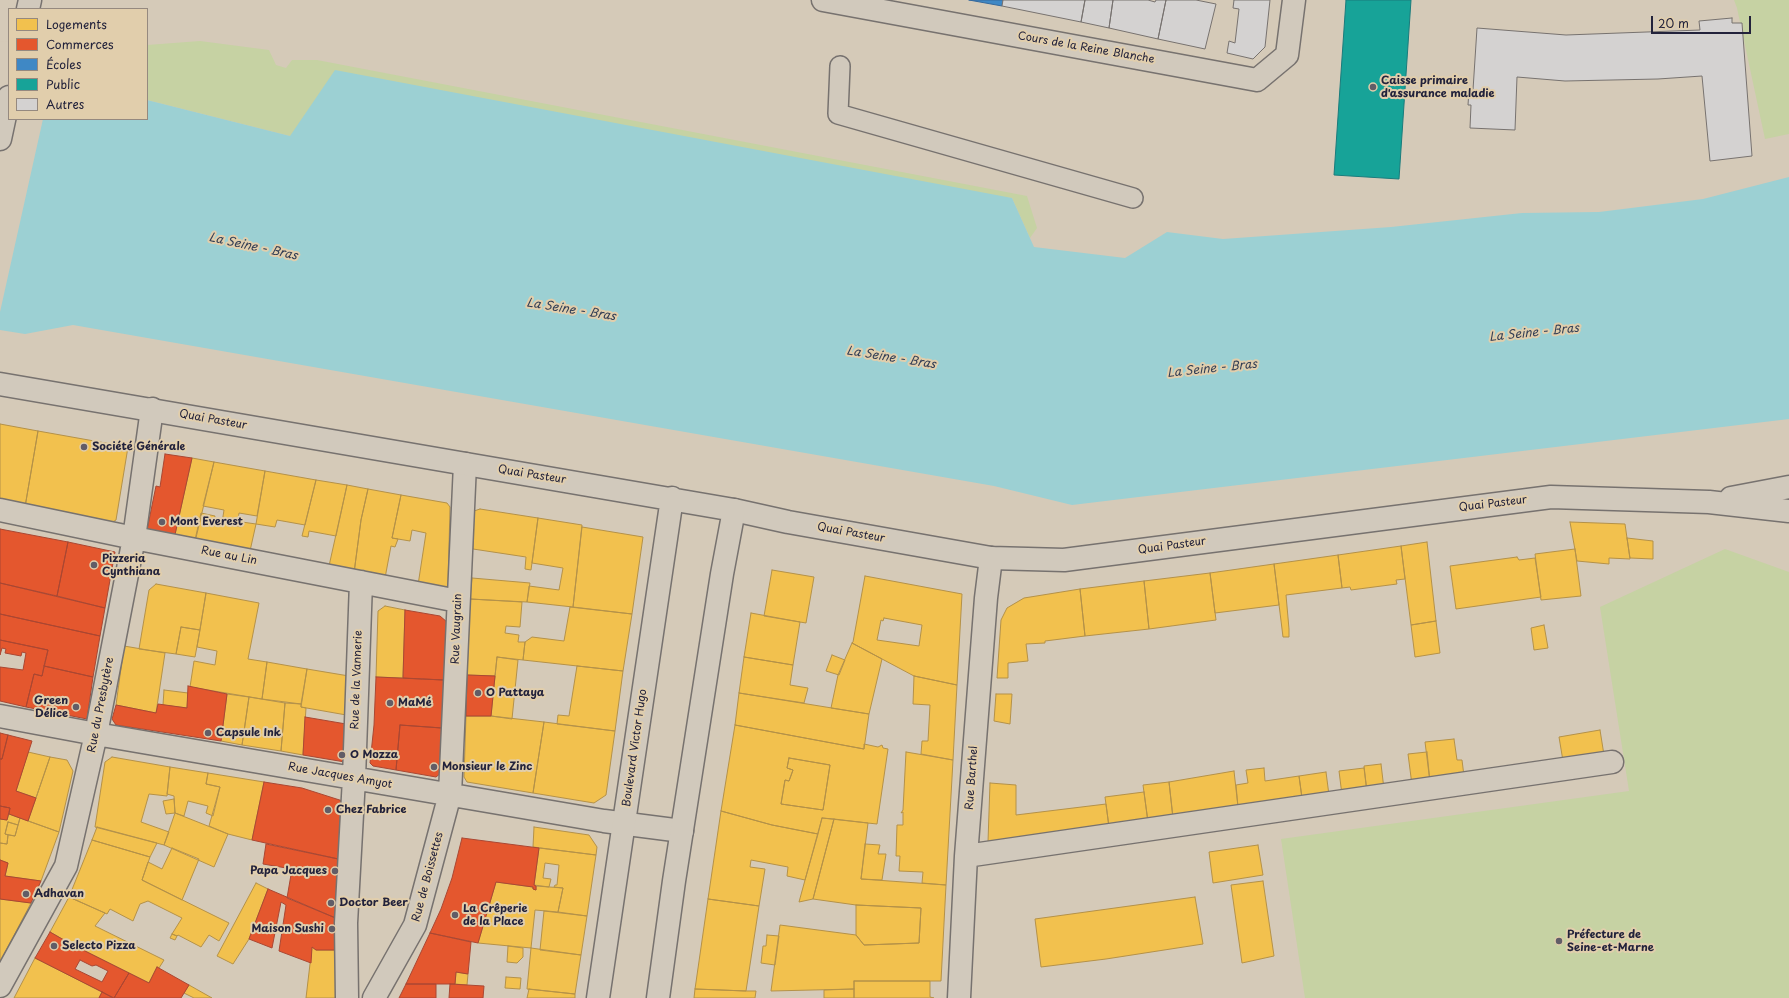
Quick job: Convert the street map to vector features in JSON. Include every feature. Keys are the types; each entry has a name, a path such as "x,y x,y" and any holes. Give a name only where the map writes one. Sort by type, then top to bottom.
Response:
{"street":[{"name":"Cours de la Reine Blanche","path":"823,0 1257,80 1287,55 1294,0"},
{"path":"0,139 8,102"},
{"name":"Quai Pasteur","path":"0,384 672,498 788,522 991,558 1064,560 1551,497 1709,502"},
{"name":"Rue du Presbytère","path":"0,986 66,866 96,734 134,538 152,409"},
{"name":"Rue Vaugrain","path":"450,794 465,464"},
{"path":"1709,502 1789,487"},
{"name":"Boulevard Victor Hugo","path":"598,998 672,498"},
{"path":"1709,502 1789,511"},
{"name":"Rue au Lin","path":"0,510 134,538 458,601"},
{"path":"658,998 722,574 734,510"},
{"name":"Rue Barthel","path":"959,998 966,856 986,598 991,558"},
{"name":"Rue de la Vannerie","path":"347,998 346,923 354,778 361,582"},
{"name":"Rue Jacques Amyot","path":"0,716 354,778 624,823 682,831"},
{"path":"966,856 1612,762"},
{"name":"Rue de Boissettes","path":"374,998 415,925 450,794"}],"lane":[{"path":"840,66 838,114 1133,198"}],"green space":[{"path":"1734,0 1789,0 1789,134 1765,139"},
{"path":"200,41 269,50 276,65 286,68 292,60 317,60 1027,196 1037,228 1030,238 1012,198 290,136 148,100 148,45"},
{"path":"1725,549 1789,572 1789,998 1305,998 1281,839 1629,791 1600,607"}],"water":[{"name":"La Seine - Bras","path":"0,43 8,120 148,120 148,100 290,136 335,70 1012,198 1034,247 1125,258 1167,232 1223,239 1391,227 1522,213 1599,212 1703,199 1789,177 1789,419 1072,505 994,486 73,325 25,334 0,330"}],"pier":[{"path":"0,41 8,42 8,120 43,120 0,312"}],"building: Logements":[{"path":"0,424 38,431 25,507 0,502"},
{"path":"38,431 128,447 116,520 109,524 25,507"},
{"path":"192,458 214,462 195,542 174,539"},
{"path":"214,462 265,471 257,516 239,513 237,526 241,527 242,522 256,524 250,551 195,540 201,513 215,516 214,521 222,523 224,510 203,506"},
{"path":"265,471 316,480 305,525 277,520 275,527 256,524"},
{"path":"316,480 347,485 336,536 309,531 308,537 302,536"},
{"path":"347,485 368,489 361,520 354,573 329,566"},
{"path":"368,489 401,495 392,538 398,539 395,547 391,546 385,578 354,573 361,520"},
{"path":"401,495 447,503 450,507 448,586 444,590 418,585 426,533 412,530 410,541 392,538"},
{"path":"480,509 538,518 531,570 525,569 526,557 473,549 474,511"},
{"path":"538,518 582,525 573,607 527,602 529,586 559,590 563,568 532,563"},
{"path":"1570,522 1625,524 1630,559 1609,558 1609,564 1577,561"},
{"path":"582,527 643,537 632,614 573,607"},
{"path":"1627,538 1653,541 1653,559 1630,558"},
{"path":"1427,542 1436,621 1411,625 1401,546"},
{"path":"1401,546 1405,579 1396,580 1397,584 1351,590 1350,587 1342,588 1338,555"},
{"path":"1575,549 1581,596 1541,600 1535,554"},
{"path":"1338,555 1342,588 1286,595 1289,637 1283,637 1274,564"},
{"path":"1517,557 1519,560 1535,558 1541,597 1456,609 1450,566"},
{"path":"1274,564 1279,605 1215,613 1210,573"},
{"path":"772,570 814,577 806,623 764,616"},
{"path":"1210,573 1216,620 1149,629 1144,581"},
{"path":"865,576 962,594 957,685 914,676 852,643","holes":["884,618 922,625 919,646 877,640 881,620 883,621"]},
{"path":"472,578 530,583 527,602 470,599"},
{"path":"1144,581 1149,629 1085,636 1080,589"},
{"path":"156,584 206,593 200,630 181,627 176,654 139,649 149,590"},
{"path":"1080,589 1085,636 1045,641 1045,643 1026,644 1028,661 1008,663 1008,678 997,678 1001,620 1007,608 1024,598"},
{"path":"206,593 259,603 248,659 267,662 262,699 190,687 194,661 215,665 217,651 197,647"},
{"path":"470,599 522,602 520,627 506,626 505,633 519,635 518,642 525,642 523,660 497,657 495,676 467,675"},
{"path":"385,606 405,610 403,678 376,677 378,611"},
{"path":"570,607 632,614 623,671 523,660 525,642 532,637 564,641"},
{"path":"751,613 800,622 793,665 744,657"},
{"path":"1436,621 1440,653 1415,657 1411,625"},
{"path":"1544,625 1548,648 1534,650 1531,628"},
{"path":"181,627 200,630 195,657 176,654"},
{"path":"852,643 882,659 869,714 831,708 838,675"},
{"path":"124,646 165,653 156,713 116,705"},
{"path":"832,655 845,660 839,675 826,671"},
{"path":"497,657 518,660 512,719 491,716"},
{"path":"744,657 793,665 790,685 808,688 804,703 739,693"},
{"path":"267,662 307,669 301,704 262,699"},
{"path":"577,666 623,671 615,731 557,724 558,715 569,716"},
{"path":"307,669 355,677 352,716 301,707"},
{"path":"914,676 957,685 953,760 921,754 922,741 928,741 930,705 913,704"},
{"path":"164,690 188,693 187,708 163,705"},
{"path":"739,693 869,714 864,749 735,725"},
{"path":"227,694 249,697 242,745 221,741"},
{"path":"996,694 1012,694 1010,724 994,721"},
{"path":"249,697 285,703 281,751 242,745"},
{"path":"285,703 301,704 301,707 306,708 303,755 281,751"},
{"path":"466,716 491,716 544,722 533,793 467,782 464,777"},
{"path":"544,722 615,731 606,795 594,803 533,793"},
{"path":"735,725 864,749 864,744 878,747 882,745 883,748 888,749 877,824 822,818 818,834 772,825 721,811","holes":["789,758 830,765 823,810 781,804 785,780 789,781 793,770 787,768"]},
{"path":"1600,730 1604,755 1563,761 1559,737"},
{"path":"1454,739 1457,760 1462,760 1464,776 1430,782 1425,742"},
{"path":"28,752 50,757 36,798 16,791"},
{"path":"906,752 953,760 946,885 922,883 923,872 899,871 900,856 896,856 897,825 903,825 903,812 901,813 903,810"},
{"path":"1427,752 1430,782 1412,785 1408,754"},
{"path":"50,757 67,760 73,771 59,832 28,821"},
{"path":"112,757 170,767 167,796 149,794 141,822 169,832 164,845 95,827 105,762"},
{"path":"789,758 830,765 823,810 781,804 785,780 789,781 793,770 787,768"},
{"path":"1381,764 1384,789 1367,792 1364,766"},
{"path":"170,767 208,773 206,784 220,787 213,816 206,813 208,806 188,801 184,816 175,813 174,796 167,794"},
{"path":"1264,768 1265,781 1299,776 1302,798 1238,807 1236,785 1248,783 1246,770"},
{"path":"1364,768 1367,792 1342,795 1339,771"},
{"path":"1234,771 1238,807 1173,817 1169,782"},
{"path":"1326,772 1329,795 1302,798 1299,776"},
{"path":"208,773 264,782 252,840 228,834 209,826 220,787 206,784"},
{"path":"1169,782 1173,819 1148,822 1143,785"},
{"path":"990,783 1016,785 1016,815 1106,804 1109,827 988,842"},
{"path":"1144,792 1148,822 1109,827 1105,797"},
{"path":"174,799 175,813 166,814 163,801"},
{"path":"721,811 772,825 818,834 805,880 787,876 788,867 751,860 750,867 765,869 759,906 708,899"},
{"path":"175,813 228,834 214,867 164,845"},
{"path":"9,814 20,818 18,825 8,822 5,834 8,835 7,844 0,843 0,819 7,820"},
{"path":"20,818 59,832 41,881 5,876 8,863 0,860 0,843 7,844 8,835 15,836"},
{"path":"822,818 834,819 813,899 799,902"},
{"path":"834,819 868,823 861,879 946,885 941,981 854,981 854,989 771,991 780,925 856,935 864,945 919,943 921,908 856,905 813,899"},
{"path":"8,822 18,825 15,836 5,834"},
{"path":"97,827 157,843 150,857 92,840"},
{"path":"534,827 589,835 597,847 596,855 533,847"},
{"path":"92,840 150,857 142,880 229,923 219,941 209,935 201,947 178,935 172,934 182,918 148,901 140,904 133,921 110,909 107,914 69,897"},
{"path":"865,844 880,845 878,854 886,854 882,880 861,879"},
{"path":"1258,845 1263,875 1213,883 1209,852"},
{"path":"172,848 199,859 182,900 142,880 148,862 162,869"},
{"path":"539,848 596,855 587,916 558,912 563,888 554,887 557,885 559,865 545,863 543,878 551,879 549,887 534,885"},
{"path":"1263,881 1274,956 1242,963 1231,885"},
{"path":"496,882 533,887 533,889 536,890 536,886 563,888 558,912 535,910 531,948 478,943"},
{"path":"256,883 268,889 249,939 233,964 217,956"},
{"path":"69,897 105,913 95,926 164,960 159,968 157,967 149,983 83,951 50,932"},
{"path":"1195,897 1203,944 1106,959 1041,967 1035,919"},
{"path":"0,899 31,903 0,962"},
{"path":"708,899 759,906 746,991 695,989"},
{"path":"856,905 921,908 919,943 864,945 856,935"},
{"path":"544,911 587,916 581,955 540,950"},
{"path":"172,934 177,936 175,940 170,938"},
{"path":"767,935 779,936 775,965 761,963 763,946 766,946"},
{"path":"508,946 523,948 523,957 517,963 507,962"},
{"path":"312,947 316,950 338,950 338,998 306,998"},
{"path":"531,948 581,955 575,994 527,989"},
{"path":"35,958 102,992 99,998 14,998"},
{"path":"456,972 468,974 467,985 455,984"},
{"path":"506,977 521,978 520,989 505,988"},
{"path":"854,981 930,981 930,997 934,998 854,998"},
{"path":"189,985 212,998 194,998 184,993"},
{"path":"529,989 575,994 575,998 527,998"},
{"path":"695,989 756,991 755,998 694,998"},
{"path":"854,989 854,998 824,998 824,990"}],"building: Commerces":[{"path":"165,454 192,458 174,539 146,535 156,486 160,487"},
{"path":"0,529 68,542 57,596 0,583"},
{"path":"68,542 115,552 105,608 57,596"},
{"path":"0,583 105,608 100,636 0,614"},
{"path":"405,610 440,616 447,622 444,680 403,678"},
{"path":"0,614 100,636 93,677 44,666 48,650 0,640"},
{"path":"0,640 48,650 42,676 34,674 26,707 0,701 0,667 23,670 26,653 22,652 21,656 5,653 6,649 2,648 0,655"},
{"path":"44,666 93,677 87,719 26,707 34,674 42,676"},
{"path":"467,675 495,676 491,716 466,716"},
{"path":"376,677 444,680 442,728 400,725 396,770 373,766 370,763 374,725"},
{"path":"188,686 227,694 221,741 116,725 112,719 116,705 156,713 158,704 187,708"},
{"path":"305,717 352,725 345,762 303,755"},
{"path":"400,725 442,728 441,773 436,777 396,770"},
{"path":"0,733 8,735 2,759 0,759"},
{"path":"8,735 32,741 16,791 36,798 28,821 9,814 10,808 0,806 0,759 2,759"},
{"path":"264,782 302,788 349,803 343,860 252,840"},
{"path":"0,806 10,808 7,820 0,819"},
{"path":"462,838 539,848 534,885 536,886 536,890 533,889 533,887 496,882 478,943 430,933 441,909 452,878"},
{"path":"266,844 343,860 338,919 287,898 292,869 263,864"},
{"path":"0,860 8,863 5,876 41,881 31,903 0,899"},
{"path":"268,889 338,919 338,950 316,950 312,947 311,963 279,951 286,905 281,902 272,948 249,939"},
{"path":"50,932 83,951 129,973 114,998 35,958","holes":["80,960 92,966 96,965 108,971 102,982 75,969"]},
{"path":"430,933 471,942 468,974 456,972 455,984 406,984"},
{"path":"157,967 189,985 181,998 114,998 129,973 149,983"},
{"path":"406,984 436,984 436,998 399,998"},
{"path":"450,984 484,986 483,998 449,998"},
{"path":"102,992 113,998 99,998"}],"building: Écoles":[{"path":"969,0 1003,0 1002,6"}],"building: Public":[{"name":"Caisse primaire d'assurance maladie","path":"1346,0 1411,0 1399,179 1334,175"}],"building: Autres":[{"path":"1003,0 1085,0 1081,22 1002,6"},
{"path":"1085,0 1113,0 1109,28 1081,22"},
{"path":"1113,0 1148,0 1155,2 1156,0 1166,0 1158,39 1109,28"},
{"path":"1166,0 1196,0 1216,4 1205,49 1158,39"},
{"path":"1234,0 1270,0 1265,47 1253,59 1227,53 1229,41 1235,43 1239,9 1233,8"},
{"path":"1732,18 1732,23 1742,23 1752,156 1710,161 1702,76 1658,79 1565,81 1517,77 1515,130 1470,128 1471,105 1468,105 1469,90 1473,90 1477,28 1566,35 1700,30 1699,21"}],"place":[{"name":"Caisse primaire d'assurance maladie","path":"1373,87"},
{"name":"Société Générale","path":"84,447"},
{"name":"Mont Everest","path":"162,522"},
{"name":"Pizzeria Cynthiana","path":"94,565"},
{"name":"O Pattaya","path":"478,693"},
{"name":"MaMé","path":"390,703"},
{"name":"Green Délice","path":"76,707"},
{"name":"Capsule Ink","path":"208,733"},
{"name":"O Mozza","path":"342,755"},
{"name":"Monsieur le Zinc","path":"434,767"},
{"name":"Chez Fabrice","path":"328,810"},
{"name":"Papa Jacques","path":"335,871"},
{"name":"Adhavan","path":"26,894"},
{"name":"Doctor Beer","path":"331,903"},
{"name":"La Crêperie de la Place","path":"455,915"},
{"name":"Maison Sushi","path":"332,929"},
{"name":"Préfecture de Seine-et-Marne","path":"1559,941"},
{"name":"Selecto Pizza","path":"54,946"}]}
